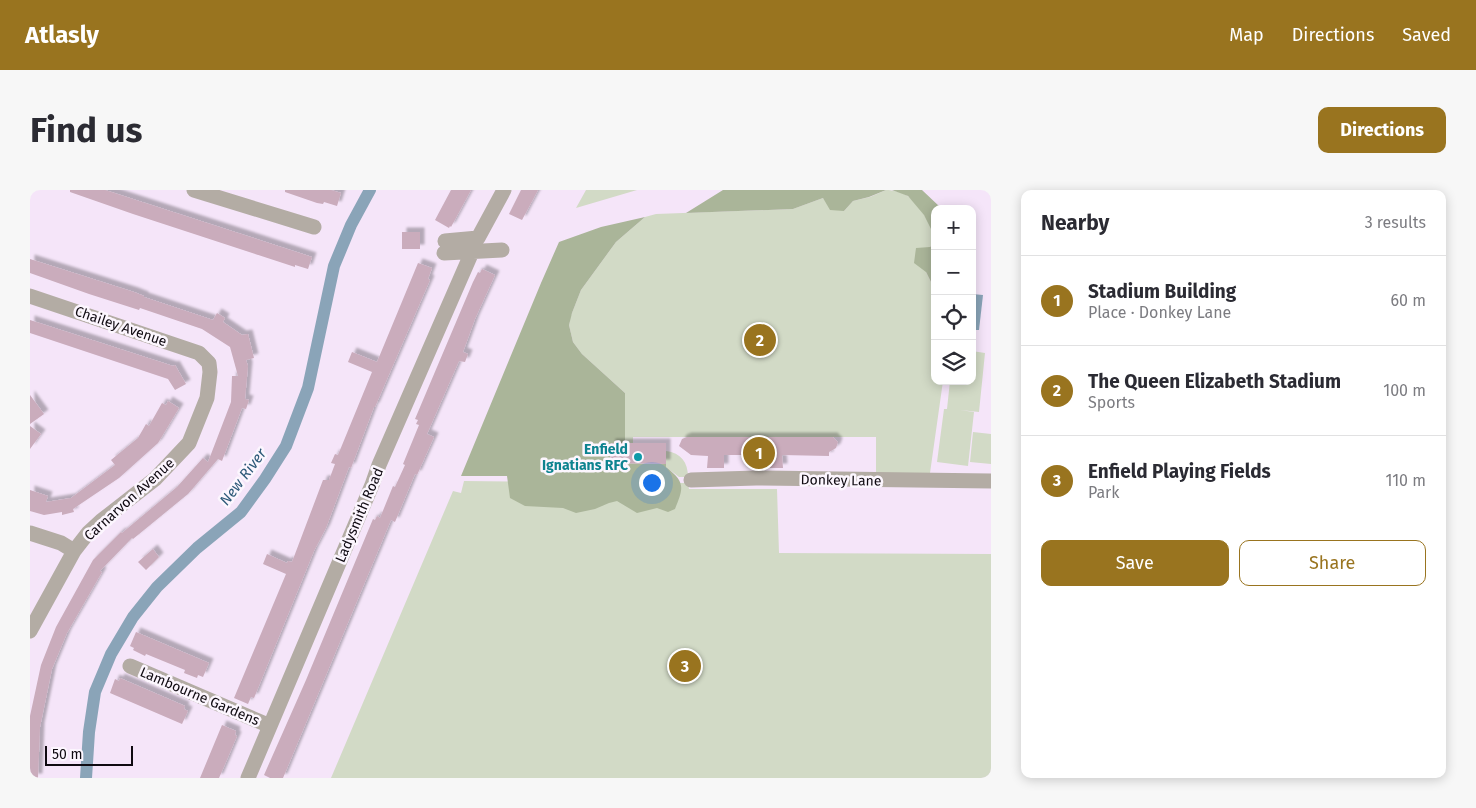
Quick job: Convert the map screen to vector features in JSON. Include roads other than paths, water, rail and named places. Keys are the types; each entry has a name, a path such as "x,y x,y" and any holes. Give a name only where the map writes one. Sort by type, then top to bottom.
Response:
{"street":[{"path":"194,190 314,227"},
{"path":"502,250 472,252 444,247 478,238 504,190"},
{"name":"Ladysmith Road","path":"248,778 379,465 472,252"},
{"name":"Chailey Avenue","path":"30,296 199,353 209,363"},
{"name":"Carnarvon Avenue","path":"30,631 74,551 101,521 155,478 189,443 207,398 210,372 209,363"},
{"name":"Donkey Lane","path":"692,480 756,478 991,481"},
{"path":"30,533 61,544 74,551"},
{"name":"Lambourne Gardens","path":"130,666 270,726"}],"water":[{"path":"976,294 983,295 979,330 976,330"}],"waterway":[{"name":"New River","path":"86,778 89,732 95,692 111,654 133,617 157,587 197,548 241,512 286,446 308,388 334,266 351,225 370,190"}],"place":[{"name":"The Queen Elizabeth Stadium","path":"760,340"},
{"name":"Stadium Building","path":"759,453"},
{"name":"Enfield Ignatians RFC","path":"638,457"},
{"name":"Enfield Playing Fields","path":"685,666"}]}
